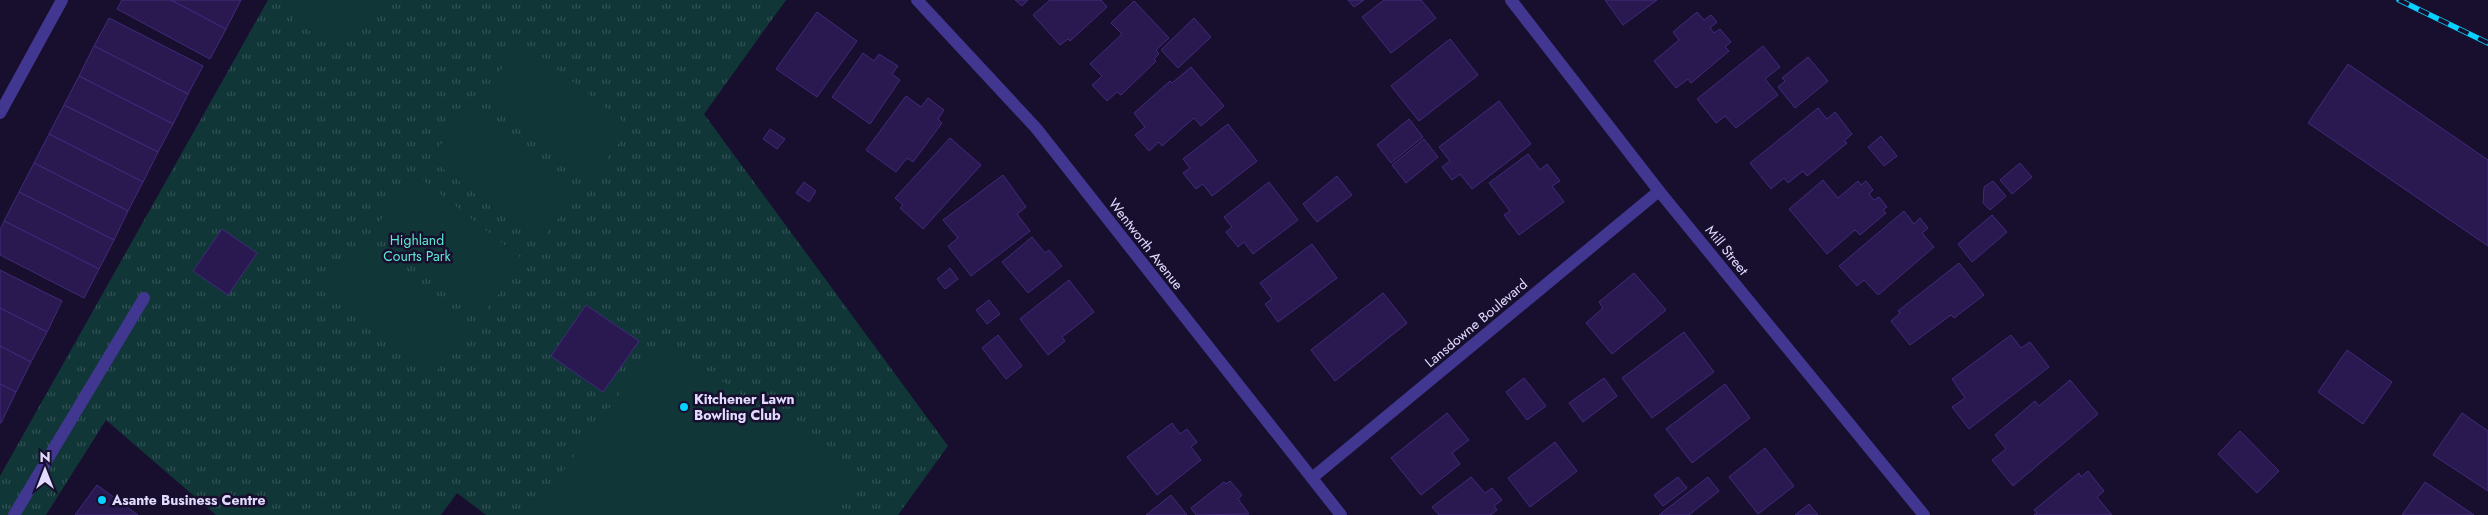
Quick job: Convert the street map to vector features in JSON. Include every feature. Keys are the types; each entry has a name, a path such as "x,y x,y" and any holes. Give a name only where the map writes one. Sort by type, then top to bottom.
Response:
{"street":[{"path":"0,113 62,0"},
{"name":"Wentworth Avenue","path":"917,0 1036,128 1341,515"},
{"name":"Mill Street","path":"1510,0 1659,191 1924,515"},
{"name":"Lansdowne Boulevard","path":"1312,478 1659,191"},
{"path":"14,515 144,298"}],"green space":[{"name":"Highland Courts Park","path":"268,0 786,0 704,114 948,446 898,515 486,515 457,493 441,515 216,515 106,420 46,515 0,515 0,476"},
{"path":"306,0 368,0 373,3 341,51 292,20"},
{"path":"523,42 631,128 591,178 483,92"},
{"path":"470,108 578,194 538,244 430,158"},
{"path":"416,175 525,261 485,311 376,226"},
{"path":"363,242 471,327 431,378 323,291"},
{"name":"Kitchener Lawn Bowling Club","path":"661,337 855,477 828,515 531,515"}],"building":[{"path":"122,0 171,0 226,29 210,59 117,9"},
{"path":"171,0 241,0 226,29"},
{"path":"1015,0 1028,0 1022,6"},
{"path":"1050,0 1101,0 1107,7 1070,41 1068,39 1060,45 1033,15"},
{"path":"1348,0 1364,0 1354,7"},
{"path":"1384,0 1421,0 1436,18 1391,53 1362,17"},
{"path":"1605,0 1657,0 1623,25"},
{"path":"1134,1 1169,38 1156,50 1159,54 1154,59 1156,61 1121,95 1117,92 1107,101 1092,85 1102,76 1090,64 1122,34 1111,23"},
{"path":"817,12 857,41 817,97 776,69"},
{"path":"1697,12 1704,20 1711,15 1717,22 1710,28 1714,33 1720,29 1731,42 1725,47 1729,51 1691,83 1688,79 1676,88 1654,61 1679,40 1673,32"},
{"path":"109,18 203,66 188,94 94,46"},
{"path":"1194,18 1211,37 1178,68 1161,50"},
{"path":"1450,39 1478,75 1419,121 1391,86"},
{"path":"94,46 188,94 173,124 79,76"},
{"path":"1763,46 1780,67 1765,79 1778,95 1736,128 1725,116 1716,123 1697,99"},
{"path":"863,53 874,61 879,54 898,66 892,74 900,80 870,124 832,97"},
{"path":"1808,57 1828,81 1795,108 1778,87 1785,81 1782,78"},
{"path":"2348,64 2488,160 2488,246 2308,123"},
{"path":"1191,67 1224,106 1201,126 1194,118 1162,146 1159,142 1149,151 1135,135 1145,127 1134,113 1170,81 1172,83"},
{"path":"79,76 173,124 158,152 64,105"},
{"path":"906,96 921,107 928,98 944,110 938,119 942,123 913,162 907,158 896,172 866,150"},
{"path":"1499,101 1531,144 1472,189 1460,174 1452,180 1442,167 1450,161 1439,147"},
{"path":"64,105 158,152 143,182 49,134"},
{"path":"1818,108 1827,119 1835,112 1852,134 1844,141 1847,143 1807,176 1803,171 1788,183 1784,178 1771,189 1750,163"},
{"path":"1409,119 1423,137 1391,163 1377,145"},
{"path":"1228,124 1257,161 1212,196 1203,184 1196,189 1183,173 1190,168 1183,159"},
{"path":"770,129 785,139 777,149 763,139"},
{"path":"49,134 143,182 128,211 34,163"},
{"path":"1881,136 1897,156 1884,166 1868,147"},
{"path":"950,138 981,165 923,229 900,208 903,205 895,198"},
{"path":"1424,139 1438,157 1406,183 1392,165"},
{"path":"1528,154 1540,170 1547,164 1560,181 1552,186 1564,202 1519,235 1504,215 1510,211 1489,183"},
{"path":"34,163 128,211 114,240 19,192"},
{"path":"2020,163 2032,177 2012,194 2000,180"},
{"path":"1003,175 1026,207 1017,214 1030,231 971,276 948,246 958,238 943,220"},
{"path":"1337,176 1352,195 1317,222 1303,204"},
{"path":"1823,180 1838,198 1858,181 1861,185 1866,181 1873,190 1869,194 1874,200 1879,197 1887,207 1883,210 1886,213 1860,235 1855,230 1827,254 1789,209"},
{"path":"1993,181 2006,196 1990,210 1983,203 1984,187"},
{"path":"804,182 816,191 809,202 796,193"},
{"path":"1269,182 1298,220 1253,254 1244,242 1238,247 1226,232 1232,227 1224,217"},
{"path":"19,192 114,240 99,269 4,221"},
{"path":"1904,211 1914,224 1920,218 1928,228 1922,233 1934,247 1878,295 1864,280 1857,286 1839,266"},
{"path":"1992,215 2007,232 1972,262 1958,244"},
{"path":"4,221 99,269 84,298 0,255 0,230"},
{"path":"222,229 257,253 228,295 193,271"},
{"path":"1032,237 1045,253 1049,250 1062,266 1028,293 1002,262"},
{"path":"1312,244 1337,278 1278,322 1265,304 1272,299 1260,283"},
{"path":"1959,263 1984,295 1954,318 1951,315 1910,345 1891,321 1900,313 1898,311"},
{"path":"950,268 958,279 945,289 937,279"},
{"path":"0,270 62,301 47,332 0,308"},
{"path":"1634,273 1666,310 1612,354 1586,323 1603,308 1599,302"},
{"path":"1069,280 1094,312 1062,337 1065,341 1048,355 1020,319"},
{"path":"1383,293 1407,323 1335,381 1311,350"},
{"path":"989,300 1000,314 987,324 976,310"},
{"path":"586,305 639,341 603,392 551,356"},
{"path":"0,308 47,332 31,362 0,346"},
{"path":"1684,332 1714,372 1652,418 1622,378"},
{"path":"998,335 1022,366 1006,379 982,348"},
{"path":"2011,335 2021,348 2030,342 2049,367 1969,429 1952,407 1965,398 1952,379"},
{"path":"0,346 31,362 16,392 0,384"},
{"path":"2347,350 2392,382 2363,424 2318,392"},
{"path":"1524,378 1546,406 1527,420 1506,392"},
{"path":"1604,378 1617,396 1583,422 1569,403"},
{"path":"2070,380 2098,414 2013,486 1992,460 2006,449 1995,435 2035,401 2039,406"},
{"path":"0,384 16,392 1,423 0,423"},
{"path":"1725,384 1750,418 1692,463 1666,429"},
{"path":"1447,413 1469,440 1452,453 1460,464 1421,495 1391,458"},
{"path":"2462,413 2488,431 2488,491 2433,455"},
{"path":"1172,423 1180,434 1187,429 1197,442 1191,447 1201,460 1157,495 1127,457"},
{"path":"2240,431 2279,471 2257,493 2218,454"},
{"path":"1555,442 1577,471 1530,507 1508,478"},
{"path":"1765,448 1794,486 1758,514 1729,477"},
{"path":"2088,471 2104,491 2097,497 2112,515 2034,515 2037,513 2034,510 2079,473 2081,477"},
{"path":"1471,477 1485,493 1492,488 1502,500 1494,506 1497,510 1491,515 1439,515 1432,507"},
{"path":"1678,477 1687,488 1663,506 1654,495"},
{"path":"1708,477 1719,491 1689,515 1659,515"},
{"path":"1230,481 1242,495 1238,499 1249,514 1196,515 1191,508 1224,482 1226,484"},
{"path":"2425,482 2474,515 2402,515"},
{"name":"Asante Business Centre","path":"97,485 138,515 75,515"},
{"path":"1171,495 1187,515 1146,515"},
{"path":"1809,504 1818,515 1795,515"}],"railway":[{"path":"2399,0 2488,43"}],"place":[{"name":"Kitchener Lawn Bowling Club","path":"684,407"},
{"name":"Asante Business Centre","path":"102,500"}]}
